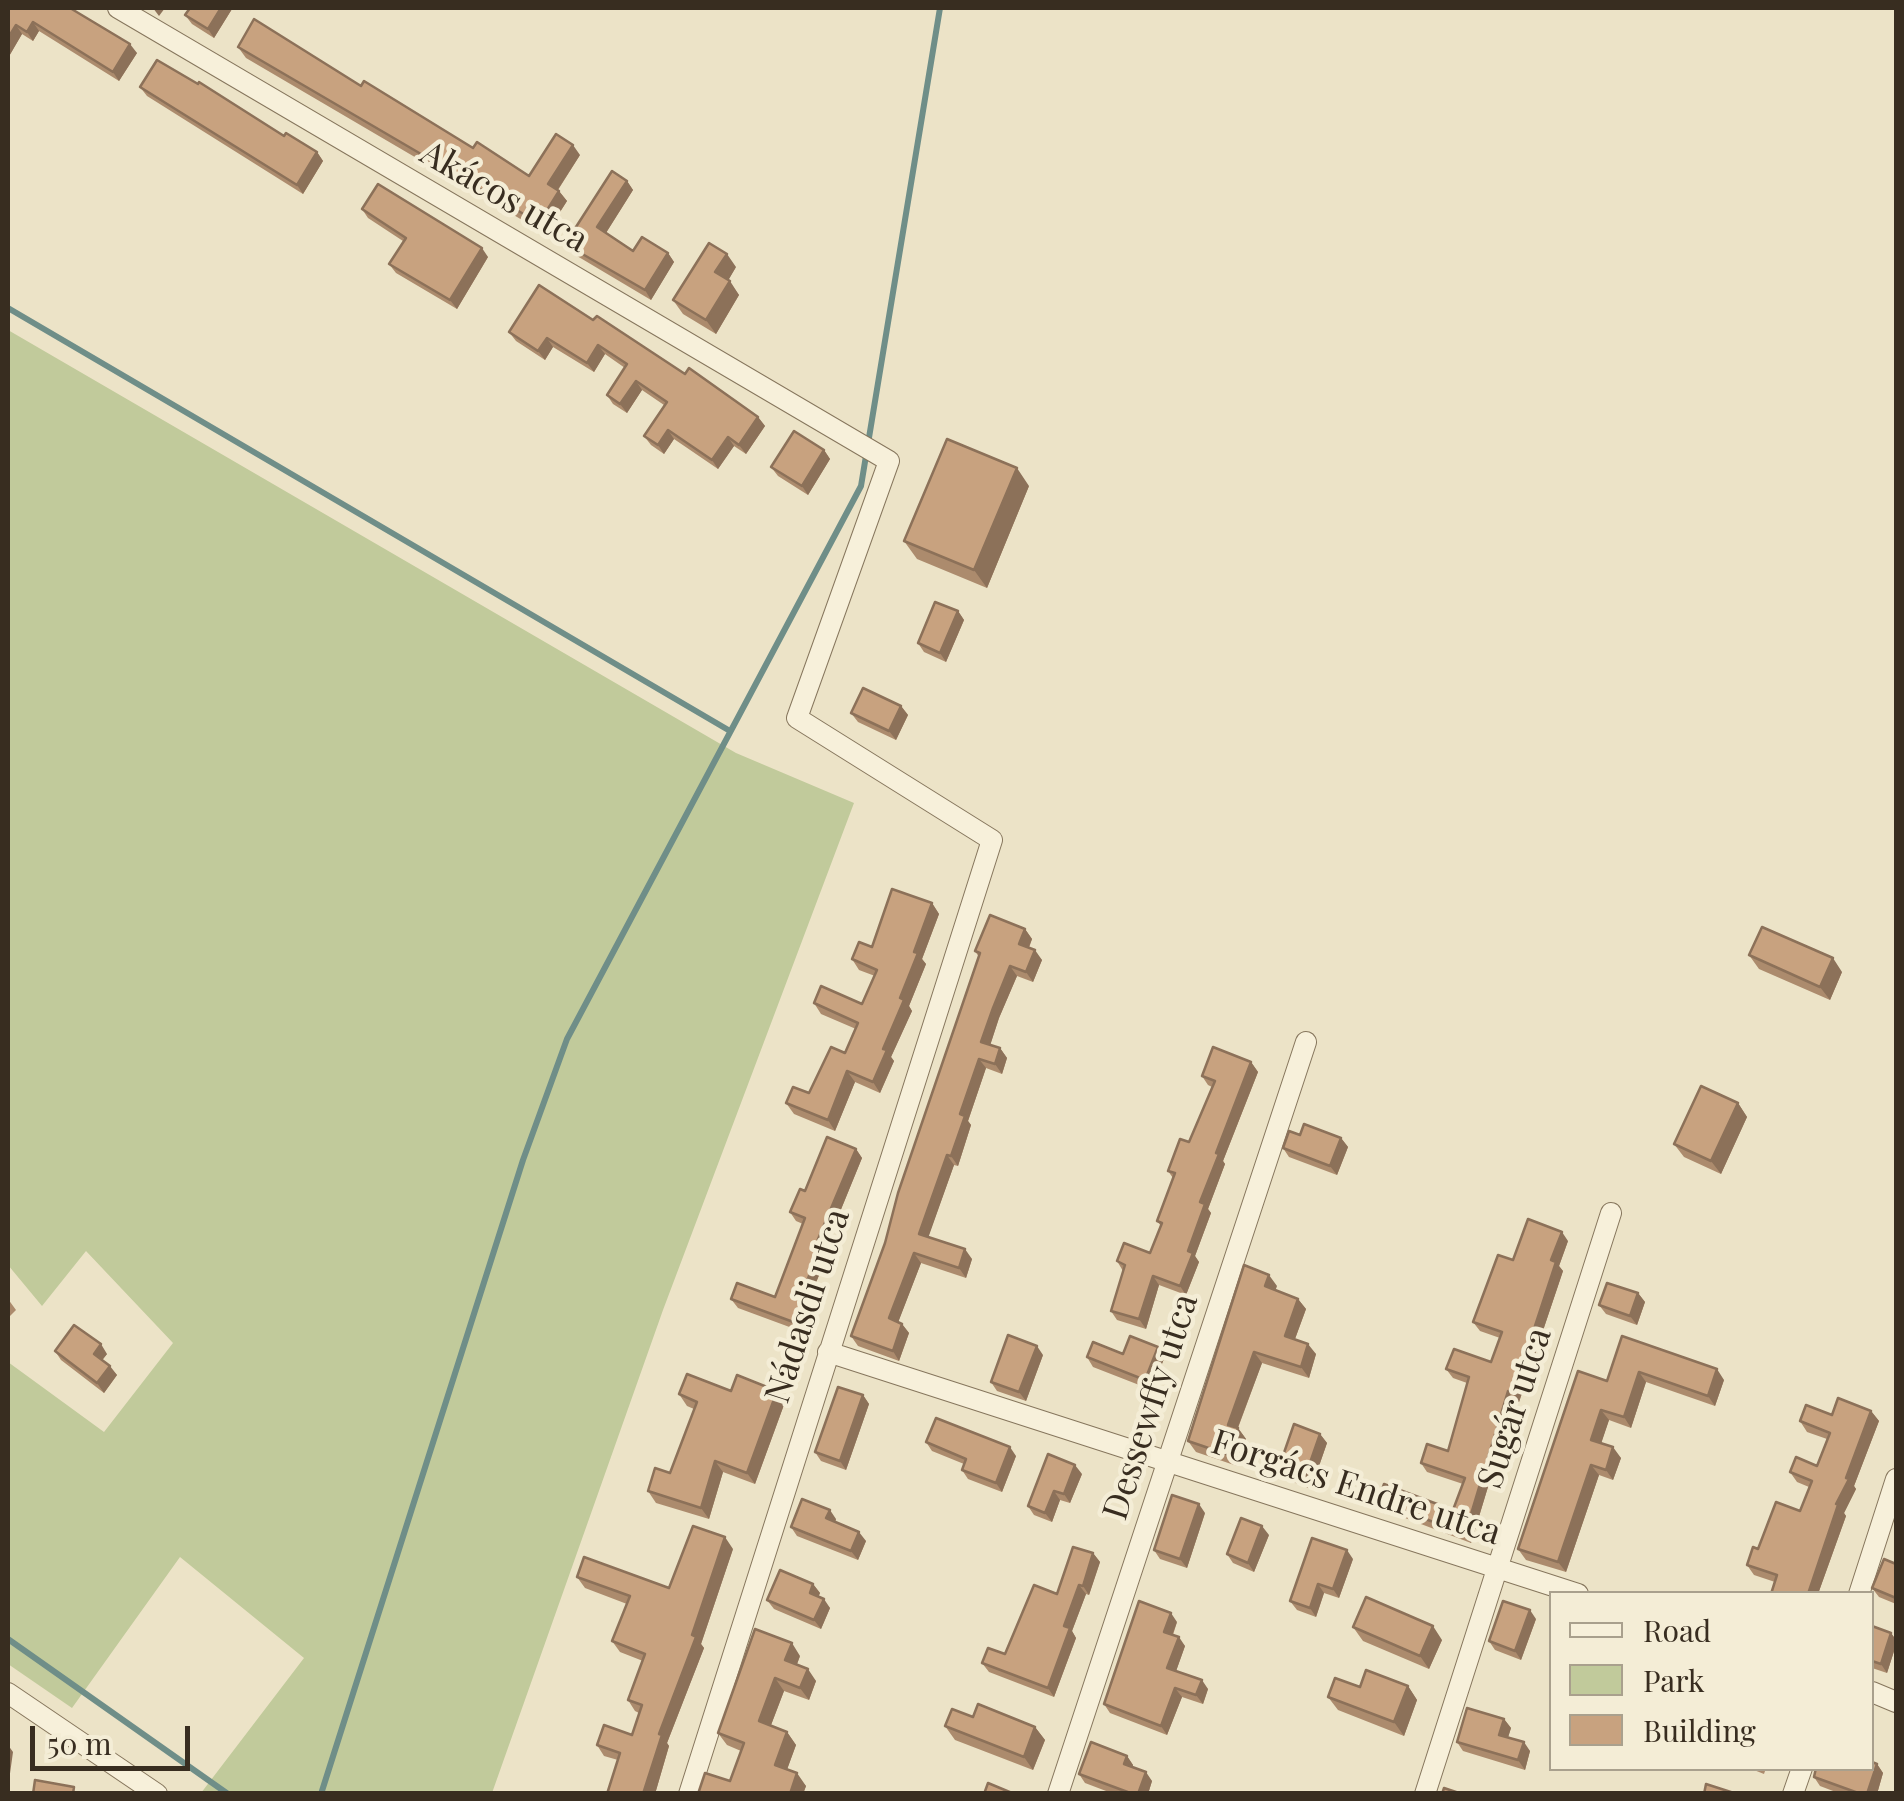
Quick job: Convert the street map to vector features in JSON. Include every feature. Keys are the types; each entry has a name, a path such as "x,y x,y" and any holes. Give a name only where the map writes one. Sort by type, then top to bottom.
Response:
{"street":[{"name":"Akácos utca","path":"118,8 889,461 796,718 992,840"},
{"name":"Nádasdi utca","path":"689,1794 992,840"},
{"name":"Dessewffy utca","path":"1058,1794 1306,1042"},
{"name":"Sugár utca","path":"1424,1794 1611,1214"},
{"name":"Forgács Endre utca","path":"828,1352 1569,1591"},
{"path":"1860,1591 1896,1479"},
{"path":"8,1693 157,1794"}],"green space":[{"path":"8,330 736,753 854,803 663,1310 492,1793 201,1793 304,1658 180,1557 72,1708 8,1664 8,1362 104,1432 173,1343 86,1251 42,1306 8,1265"}],"building":[{"path":"8,8 70,8 130,44 113,72 33,22 27,32 16,25 8,38"},
{"path":"190,8 221,8 208,29 185,15"},
{"path":"254,19 361,86 364,81 473,148 477,142 529,176 556,134 573,145 548,184 559,191 539,223 238,47"},
{"path":"157,60 317,152 297,185 140,87"},
{"path":"612,171 627,181 597,227 633,251 642,237 668,253 645,290 565,244"},
{"path":"378,184 482,248 450,300 389,264 406,238 362,209"},
{"path":"709,243 727,254 715,272 730,281 706,320 673,300"},
{"path":"539,285 593,320 597,316 685,374 689,368 758,417 739,445 728,437 712,460 668,430 658,445 644,436 667,402 636,381 620,404 607,395 627,364 598,345 587,363 547,338 538,351 509,332"},
{"path":"794,431 824,450 802,486 771,467"},
{"path":"947,439 1017,468 974,570 904,541"},
{"path":"935,602 958,611 940,653 918,643"},
{"path":"863,688 901,706 889,731 851,713"},
{"path":"892,889 932,903 900,998 904,1000 873,1082 847,1071 828,1120 786,1103 793,1087 809,1093 831,1047 845,1053 858,1023 814,1003 821,986 862,1004 877,970 852,959 859,942 872,947"},
{"path":"990,915 1025,929 1019,944 1035,950 1026,972 1010,966 981,1042 1000,1048 995,1064 979,1059 960,1114 965,1116 919,1234 965,1249 959,1268 914,1253 889,1318 902,1324 893,1351 851,1336 885,1243 898,1193 980,953 975,951"},
{"path":"1762,927 1833,958 1820,987 1749,955"},
{"path":"1213,1047 1251,1062 1200,1202 1205,1204 1188,1251 1193,1253 1180,1286 1153,1276 1139,1319 1111,1311 1125,1265 1117,1261 1124,1243 1150,1253 1162,1223 1157,1221 1175,1173 1168,1171 1180,1139 1189,1142 1215,1081 1202,1076"},
{"path":"1701,1086 1738,1103 1711,1161 1674,1144"},
{"path":"1304,1124 1341,1138 1330,1166 1283,1148 1289,1131 1300,1135"},
{"path":"827,1137 856,1149 816,1244 821,1246 803,1291 808,1293 796,1323 731,1299 737,1283 775,1297 805,1218 790,1212 800,1189 805,1191"},
{"path":"1528,1219 1562,1232 1551,1260 1556,1262 1513,1393 1508,1391 1465,1534 1378,1501 1384,1484 1453,1510 1465,1478 1421,1463 1427,1444 1448,1451 1469,1377 1446,1369 1454,1349 1491,1362 1502,1332 1473,1322 1498,1255 1513,1260"},
{"path":"1244,1265 1269,1275 1265,1286 1298,1299 1285,1336 1308,1344 1301,1367 1254,1352 1228,1425 1238,1428 1229,1455 1188,1441"},
{"path":"1607,1283 1638,1293 1630,1316 1599,1305"},
{"path":"74,1325 101,1344 94,1354 110,1366 97,1383 55,1351"},
{"path":"1008,1335 1037,1346 1019,1392 991,1382"},
{"path":"1130,1336 1158,1347 1145,1380 1087,1357 1093,1342 1123,1354"},
{"path":"1622,1336 1717,1369 1708,1396 1639,1372 1624,1417 1601,1410 1591,1440 1613,1447 1606,1470 1591,1465 1558,1562 1518,1549 1578,1371 1607,1381"},
{"path":"687,1374 731,1391 737,1375 777,1391 747,1473 715,1461 701,1508 648,1491 655,1468 670,1473 697,1402 679,1394"},
{"path":"838,1387 863,1395 840,1461 815,1452"},
{"path":"1838,1398 1871,1411 1809,1591 1772,1591 1777,1575 1747,1565 1753,1547 1758,1549 1776,1502 1800,1511 1812,1481 1790,1472 1796,1457 1817,1466 1830,1433 1800,1421 1806,1405 1832,1415"},
{"path":"936,1418 1010,1447 996,1483 962,1470 966,1459 926,1442"},
{"path":"1294,1424 1320,1434 1304,1480 1278,1470"},
{"path":"1048,1454 1075,1465 1064,1494 1054,1491 1045,1513 1028,1506"},
{"path":"1172,1495 1199,1504 1180,1559 1154,1550"},
{"path":"802,1499 830,1510 826,1518 859,1532 851,1551 791,1527"},
{"path":"1241,1518 1262,1526 1248,1563 1227,1554"},
{"path":"693,1526 725,1537 692,1635 696,1637 659,1734 662,1735 643,1794 607,1794 620,1753 597,1745 604,1725 632,1735 642,1705 628,1700 645,1654 612,1641 630,1596 577,1577 584,1557 669,1588"},
{"path":"1312,1538 1347,1550 1333,1589 1318,1584 1310,1608 1290,1601"},
{"path":"1073,1547 1093,1553 1064,1626 1070,1628 1048,1688 982,1663 988,1648 1005,1654 1034,1585 1057,1594"},
{"path":"1884,1559 1896,1564 1896,1598 1872,1588"},
{"path":"780,1570 813,1584 810,1593 824,1599 814,1620 767,1600"},
{"path":"1366,1597 1433,1626 1420,1656 1353,1627"},
{"path":"1139,1601 1171,1613 1164,1632 1179,1637 1167,1668 1202,1680 1196,1695 1175,1688 1161,1726 1104,1704"},
{"path":"1503,1601 1530,1610 1515,1651 1489,1641"},
{"path":"1874,1627 1891,1633 1881,1664 1874,1662"},
{"path":"755,1629 792,1643 785,1660 808,1669 800,1688 775,1678 759,1721 787,1732 775,1765 797,1773 790,1794 698,1794 705,1773 730,1781 744,1743 718,1733"},
{"path":"1366,1670 1408,1686 1394,1722 1328,1697 1335,1678 1360,1687"},
{"path":"978,1704 1035,1727 1024,1757 945,1726 952,1709 973,1717"},
{"path":"1467,1708 1504,1719 1499,1735 1524,1742 1518,1760 1457,1742"},
{"path":"1091,1742 1127,1756 1124,1764 1146,1772 1138,1794 1079,1774"},
{"path":"1874,1763 1877,1764 1867,1794 1814,1777 1815,1771 1874,1771"},
{"path":"35,1780 74,1787 73,1794 33,1794"},
{"path":"988,1783 1012,1793 1012,1794 984,1794"},
{"path":"1706,1784 1737,1794 1704,1794"}],"waterway":[{"path":"321,1794 523,1160 567,1039 861,486 940,8"},
{"path":"8,308 730,731"},
{"path":"8,1639 228,1794"}]}
